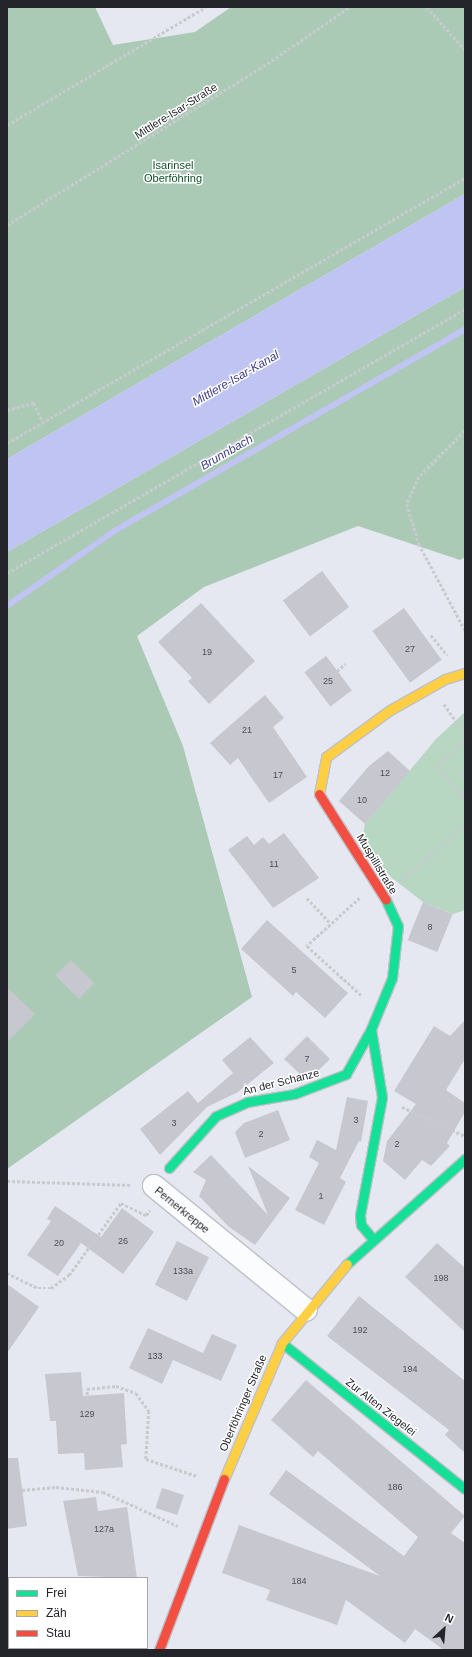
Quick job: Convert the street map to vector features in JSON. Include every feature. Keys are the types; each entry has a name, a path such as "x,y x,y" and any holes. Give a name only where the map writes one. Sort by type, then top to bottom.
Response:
{"street":[{"name":"Muspillistraße","path":"371,1029 392,978 398,926 377,883 319,794 326,756 390,710 445,679 465,673"},
{"path":"371,1029 382,1097 360,1215 361,1225 372,1238"},
{"name":"An der Schanze","path":"169,1168 216,1116 248,1102 301,1092 346,1074 371,1029"},
{"name":"Oberföhringer Straße","path":"160,1650 240,1436 282,1343 306,1310 372,1238 465,1159"},
{"name":"Pernerkreppe","path":"160,1191 306,1310"},
{"name":"Zur Alten Ziegelei","path":"282,1343 465,1489"}],"path":[{"path":"7,125 206,7"},
{"name":"Mittlere-Isar-Straße","path":"7,225 259,69 350,7"},
{"path":"427,7 465,50"},
{"path":"7,443 465,178"},
{"path":"7,573 465,309"},
{"path":"7,410 34,403 43,422"},
{"path":"465,431 419,477 406,504 419,544 465,630"},
{"path":"337,671 345,664"},
{"path":"454,720 465,734"},
{"path":"465,742 437,765 465,800"},
{"path":"462,774 465,777"},
{"path":"460,793 465,789"},
{"path":"398,882 465,825"},
{"path":"377,883 307,946 363,998 381,1007"},
{"path":"307,898 331,924"},
{"path":"382,1097 465,1136"},
{"name":"Pernerkreppe","path":"7,1181 160,1191"},
{"path":"7,1273 38,1288 51,1288 69,1275 121,1203 146,1214 160,1191"},
{"path":"87,1400 87,1389 116,1386 136,1393 149,1411 146,1458 197,1476"},
{"path":"22,1490 82,1488 103,1492 178,1526"}],"green space":[{"name":"Isarinsel Oberföhring","path":"7,7 95,7 113,45 195,32 231,7 465,7 465,194 7,459"},
{"path":"465,287 465,557 460,560 358,526 204,587 137,636 183,746 252,997 7,1169 7,552"},
{"path":"465,712 465,910 453,914 423,902 392,878 361,844 365,824 436,739"}],"water":[{"name":"Mittlere-Isar-Kanal","path":"465,194 465,287 7,552 7,459"}],"building":[{"path":"322,571 349,607 310,636 283,600"},
{"path":"201,603 255,661 209,704 188,681 192,678 158,642"},
{"path":"404,608 442,660 410,683 372,631"},
{"path":"326,656 352,690 330,707 304,672"},
{"path":"265,695 284,718 273,727 307,777 269,803 238,758 230,765 210,743"},
{"path":"388,751 410,771 365,824 339,801 369,766"},
{"path":"284,833 319,878 273,908 228,850 247,836 254,845 263,837 269,844"},
{"path":"423,902 453,914 437,952 408,940"},
{"path":"267,920 348,993 325,1018 296,992 293,996 241,949"},
{"path":"71,960 94,983 79,999 55,976"},
{"path":"7,987 35,1014 7,1042"},
{"path":"465,1020 465,1059 446,1090 465,1103 465,1112 447,1143 450,1146 431,1166 422,1160 405,1180 383,1161 387,1141 416,1104 394,1091 434,1026 450,1036"},
{"path":"307,1036 330,1059 317,1072 303,1077 284,1059"},
{"path":"250,1037 274,1063 238,1092 207,1107 160,1155 140,1129 188,1091 198,1103 233,1073 222,1060"},
{"path":"347,1097 368,1101 361,1142 359,1141 340,1178 346,1182 324,1225 295,1210 319,1163 309,1157 317,1140 336,1150"},
{"path":"278,1110 290,1140 245,1158 235,1132 244,1123"},
{"path":"211,1155 268,1215 248,1166 290,1198 255,1245 229,1227 199,1196 206,1180 193,1172"},
{"path":"55,1206 101,1237 122,1208 154,1232 123,1274 81,1243 58,1276 27,1255 51,1221 47,1219"},
{"path":"177,1241 209,1257 187,1301 155,1285"},
{"path":"437,1243 465,1268 465,1332 405,1277"},
{"path":"7,1284 39,1307 7,1353"},
{"path":"359,1296 465,1381 465,1453 445,1435 449,1430 327,1336"},
{"path":"148,1328 203,1353 212,1334 237,1345 221,1381 173,1360 162,1384 129,1368"},
{"path":"81,1372 83,1396 124,1393 127,1444 121,1445 123,1467 85,1470 84,1453 58,1454 56,1421 50,1421 45,1374"},
{"path":"306,1380 465,1516 451,1533 465,1543 465,1650 444,1650 415,1629 405,1643 346,1600 337,1625 266,1600 270,1590 222,1573 239,1525 380,1576 269,1494 286,1470 404,1556 418,1537 318,1451 313,1457 271,1420"},
{"path":"7,1458 18,1458 27,1526 7,1529"},
{"path":"162,1488 184,1495 177,1515 156,1508"},
{"path":"96,1497 98,1511 127,1507 137,1577 78,1576 63,1501"}],"waterway":[{"name":"Brunnbach","path":"7,606 116,530 465,329"}],"traffic: fast":[{"path":"372,1238 361,1225 360,1215 382,1097 371,1029 392,978 398,926 386,900"},
{"path":"169,1168 216,1116 247,1102 294,1094 346,1074 371,1029"},
{"path":"347,1264 465,1159"},
{"path":"282,1343 465,1489"}],"traffic: slow":[{"path":"319,794 326,757 390,710 445,679 465,673"},
{"path":"224,1479 282,1343 347,1264"}],"traffic: jam":[{"path":"319,794 386,900"},
{"path":"159,1650 224,1479"}]}
